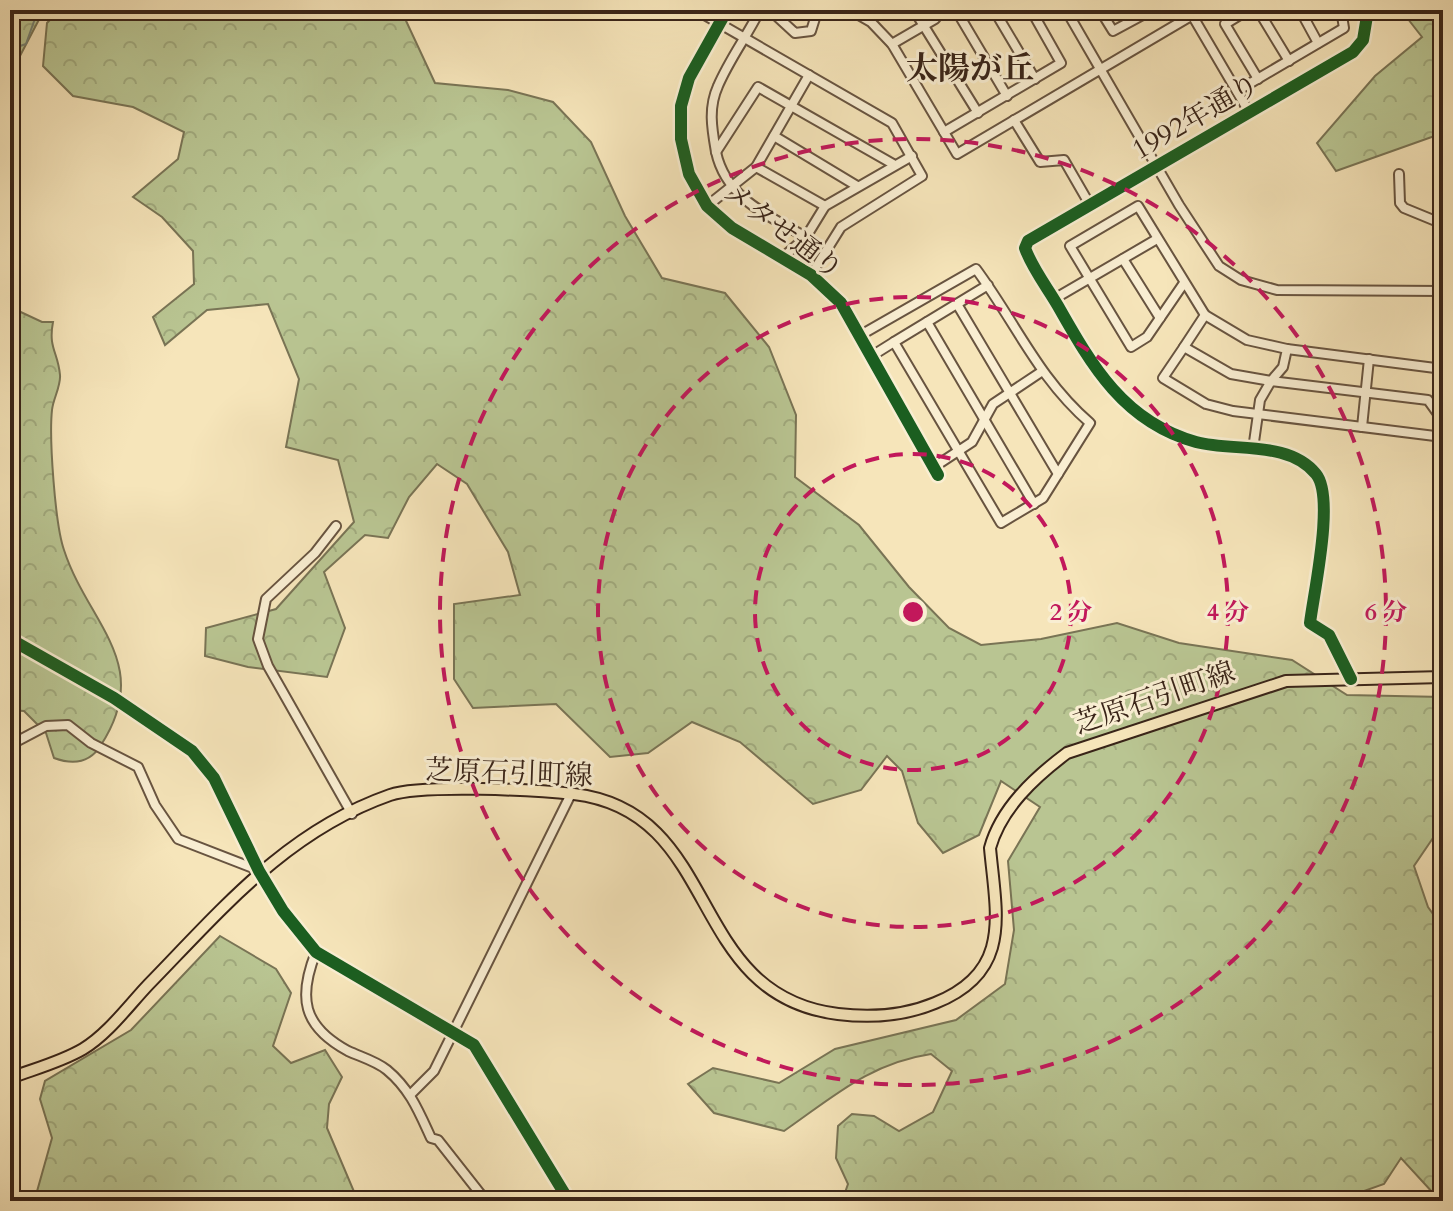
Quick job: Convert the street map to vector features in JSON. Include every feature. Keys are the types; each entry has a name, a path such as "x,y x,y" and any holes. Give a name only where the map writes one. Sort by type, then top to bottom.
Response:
{"main road":[{"name":"芝原石引町線","path":"10,1078 85,1048 259,871 352,814 392,794 423,790 571,794 621,806 650,824 672,848 742,965 774,994 812,1011 860,1016 895,1014 943,1000 973,980 991,949 999,924 990,848 993,837 1026,789 1067,753 1252,689 1286,681 1443,677"}],"street":[{"path":"696,10 892,123 922,176 841,227 811,275"},
{"name":"メタせ通り","path":"727,10 689,78 681,106 681,139 689,174 707,206 732,228 811,275 841,303 936,471 961,452"},
{"path":"760,10 717,87 711,114 711,137 717,161 731,188 750,205 806,237"},
{"path":"770,10 795,33 811,31 816,15 813,10"},
{"path":"850,10 871,22 892,44 957,154 1194,12 1249,112"},
{"path":"914,10 978,113"},
{"path":"892,44 924,26 942,10"},
{"path":"956,10 1007,96"},
{"path":"994,10 1035,79"},
{"path":"944,132 1061,63 1031,10"},
{"path":"1066,10 1219,266 1241,280 1277,290 1443,291"},
{"path":"1100,10 1113,31 1147,11"},
{"path":"1248,10 1225,24 1258,79"},
{"path":"1258,10 1289,61"},
{"path":"1300,10 1318,43"},
{"path":"1237,91 1344,28 1341,10"},
{"name":"1992年通り","path":"1054,299 1025,248 1028,241 1353,52 1363,40 1368,10"},
{"path":"707,206 756,167 809,75"},
{"path":"716,152 758,87 893,164"},
{"path":"1014,120 1040,162 1064,160 1090,205"},
{"path":"774,136 857,186"},
{"path":"782,258 806,237 825,206 893,164 912,156"},
{"path":"756,167 825,206"},
{"path":"1399,174 1400,203 1443,224"},
{"path":"1184,283 1147,337 1131,347 1070,246 1138,206 1205,315 1247,340 1287,349 1443,369"},
{"path":"1157,239 1054,299 1110,390 1142,418 1198,443 1286,454 1317,474 1325,495 1310,623 1329,635 1351,679"},
{"path":"1123,259 1160,318"},
{"path":"859,336 976,269 1041,372 1061,397 1090,423 1043,498 1001,523 894,342"},
{"path":"870,357 988,285"},
{"path":"957,304 1058,474"},
{"path":"1205,315 1163,378 1206,404 1443,437"},
{"path":"927,322 1034,504"},
{"path":"1184,347 1231,374 1428,400 1443,421"},
{"path":"1253,449 1260,400 1283,367 1287,349"},
{"path":"1362,427 1369,359"},
{"path":"961,452 972,442 993,404 1041,372"},
{"path":"336,526 315,553 266,599 258,639 268,666 352,814"},
{"path":"10,639 114,698 192,751 214,778 259,871 283,911 316,952 455,1031 474,1045 499,1081 569,1201"},
{"path":"10,745 46,726 68,725 91,743 138,767 155,805 178,839 259,871"},
{"path":"411,1094 434,1071 571,794"},
{"path":"316,952 304,990 310,1017 339,1046 384,1067 411,1094 431,1138 438,1140 486,1201"}],"green space":[{"path":"10,10 44,10 10,75"},
{"path":"59,10 401,10 435,83 508,90 553,102 591,142 625,216 662,278 725,293 769,347 796,415 795,477 859,525 909,587 949,628 981,645 1041,639 1117,623 1179,643 1292,660 1347,695 1443,697 1443,832 1435,835 1414,866 1428,907 1443,928 1443,1196 1434,1194 1401,1158 1384,1184 1336,1201 842,1201 848,1184 836,1158 838,1126 852,1114 874,1116 899,1131 933,1112 952,1071 931,1054 909,1058 871,1073 784,1131 714,1113 688,1084 713,1068 779,1083 835,1049 956,1020 1005,984 1014,930 1008,861 1040,807 1001,781 979,835 943,853 918,823 902,771 887,756 861,790 813,804 740,742 692,722 648,753 610,757 556,704 473,708 454,679 454,604 520,595 508,552 467,484 437,464 409,497 388,538 365,535 324,572 345,628 327,677 248,667 205,656 206,628 276,609 354,522 338,460 286,447 299,379 268,304 207,310 165,345 153,317 194,284 193,251 162,217 133,197 178,159 184,132 133,107 73,96 43,66 47,23"},
{"path":"1401,10 1443,10 1443,133 1336,171 1317,143 1375,76 1422,37"},
{"path":"10,307 42,322 53,322 52,344 60,379 52,410 51,440 61,538 75,576 111,644 119,667 121,690 116,716 97,751 80,761 54,758 46,733 24,711 10,710"},
{"path":"220,936 276,969 291,993 273,1046 291,1063 325,1050 342,1077 329,1104 327,1128 358,1201 39,1201 36,1195 52,1138 40,1099 45,1081 131,1030"}],"waterway":[{"path":"10,56 14,48 26,44 38,10"},
{"path":"1425,1201 1430,1201"}],"cycle path":[{"path":"727,10 689,78 681,106 681,139 689,174 707,206 732,228 811,275 841,303 938,475"},
{"path":"1351,679 1329,635 1310,623 1324,523 1324,502 1316,474 1305,463 1291,456 1260,449 1196,442 1149,421 1130,406 1098,370 1025,248 1028,241 1353,52 1363,40 1368,10"},
{"path":"10,639 114,698 192,751 214,778 259,871 283,911 316,952 474,1045 569,1201"}],"district":[{"name":"太陽が丘","path":"970,68"}]}
